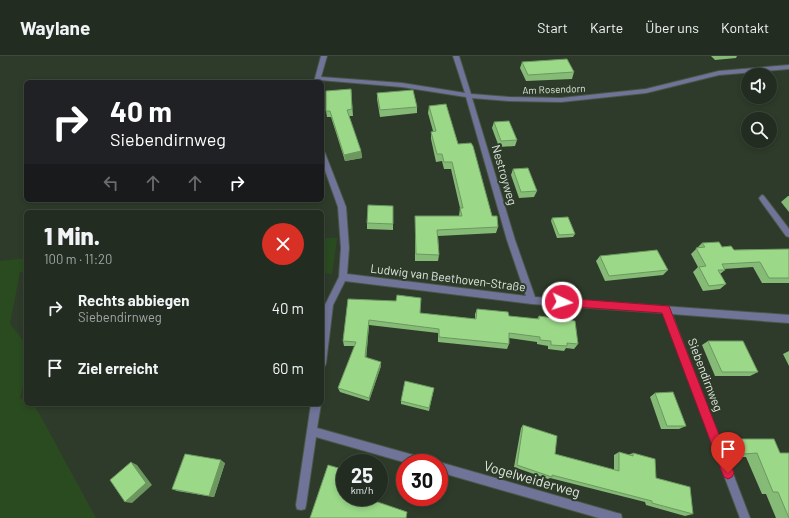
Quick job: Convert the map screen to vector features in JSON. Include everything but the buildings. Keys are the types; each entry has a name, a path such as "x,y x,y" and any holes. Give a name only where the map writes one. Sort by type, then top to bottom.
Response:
{"street":[{"path":"317,80 324,56"},
{"name":"Nestroyweg","path":"456,56 470,96 516,258 532,300"},
{"name":"Am Rosendorn","path":"324,80 402,85 470,96 509,99 561,100 646,91 719,73 789,67"},
{"path":"324,158 342,207 345,248 343,277 329,305 324,346"},
{"path":"762,198 789,234"},
{"name":"Ludwig van Beethoven-Straße","path":"343,277 532,300 789,319"},
{"name":"Siebendirnweg","path":"666,309 745,518"},
{"path":"301,505 316,406"},
{"path":"312,431 396,455"},
{"name":"Vogelweiderweg","path":"448,470 617,518"}],"green space":[{"path":"324,238 337,238 332,274 324,273"},
{"path":"24,258 24,272 20,272 10,324 24,342 24,383 20,398 24,399 24,406 35,406 96,518 0,518 0,261"}],"route":[{"path":"562,302 666,309 728,473"}]}
